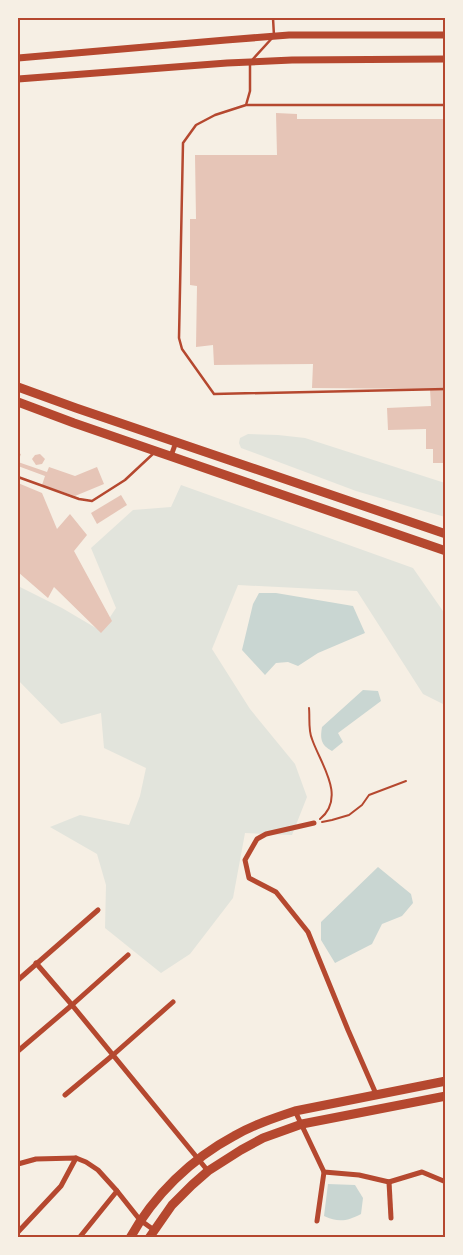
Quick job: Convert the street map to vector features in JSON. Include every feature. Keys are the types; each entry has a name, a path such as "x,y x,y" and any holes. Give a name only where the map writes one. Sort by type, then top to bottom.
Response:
{"main road":[{"path":"18,387 446,534"},
{"path":"18,402 446,551"},
{"path":"130,1238 140,1220 159,1196 198,1160 234,1136 254,1126 295,1110 446,1081"},
{"path":"151,1234 172,1204 208,1171 263,1138 302,1124 446,1096"}],"street":[{"path":"18,58 289,35 446,35"},
{"path":"18,79 292,60 446,59"},
{"path":"171,456 176,442"},
{"path":"314,824 266,834 258,839 245,860 249,878 276,892 308,932 376,1094"},
{"path":"18,980 98,910"},
{"path":"18,1051 128,955"},
{"path":"36,963 208,1171"},
{"path":"65,1095 173,1002"},
{"path":"295,1110 324,1172 317,1221"},
{"path":"18,1232 60,1186 76,1158"},
{"path":"18,1164 36,1159 76,1158 86,1162 98,1170 117,1190 151,1234"},
{"path":"324,1172 359,1174 389,1182 422,1172 446,1182"},
{"path":"389,1182 391,1218"},
{"path":"79,1238 117,1190"}],"lane":[{"path":"246,105 250,90 250,62 274,36 273,18"},
{"path":"446,106 246,105 215,115 196,125 183,143 179,338 182,349 214,394 446,389"},
{"path":"18,477 79,499 92,501 125,480 156,451"}],"path":[{"path":"309,708 311,738 323,762 331,786 332,797 329,808 323,817 314,824"},
{"path":"314,824 349,815 362,805 369,795 406,781"}],"shaded area":[{"path":"248,434 305,438 445,483 445,517 356,491 241,448 240,438"},
{"path":"181,485 413,568 445,614 445,705 423,694 357,591 238,585 212,649 250,709 295,764 307,797 292,835 245,833 233,898 190,954 161,973 105,928 106,885 97,854 50,827 80,815 129,825 140,796 146,768 104,748 101,713 61,724 18,680 18,586 62,608 101,631 116,608 91,548 133,510 171,507"},
{"path":"259,593 276,593 353,606 365,633 318,653 298,666 288,662 276,663 265,675 242,650 253,604"},
{"path":"363,690 378,691 381,701 338,733 343,742 332,751 322,741 322,727"},
{"path":"378,867 411,894 413,903 402,916 382,924 372,944 335,963 321,940 321,922"},
{"path":"328,1184 355,1185 363,1198 361,1214 343,1220 334,1220 324,1216"}],"building":[{"path":"276,113 297,114 297,119 446,119 446,388 444,388 446,406 446,463 433,463 433,449 426,449 426,429 388,430 387,408 431,406 430,389 312,388 313,364 214,365 213,345 196,347 197,286 190,285 190,219 196,219 195,155 277,155"},
{"path":"40,454 45,459 42,464 36,465 32,459 35,455"},
{"path":"18,462 47,472 49,467 75,476 97,467 104,484 75,496 42,485 45,476 18,466"},
{"path":"18,483 42,493 57,529 70,514 87,535 74,551 112,621 101,633 54,587 48,598 18,572"},
{"path":"121,495 127,505 97,524 91,513"}]}
